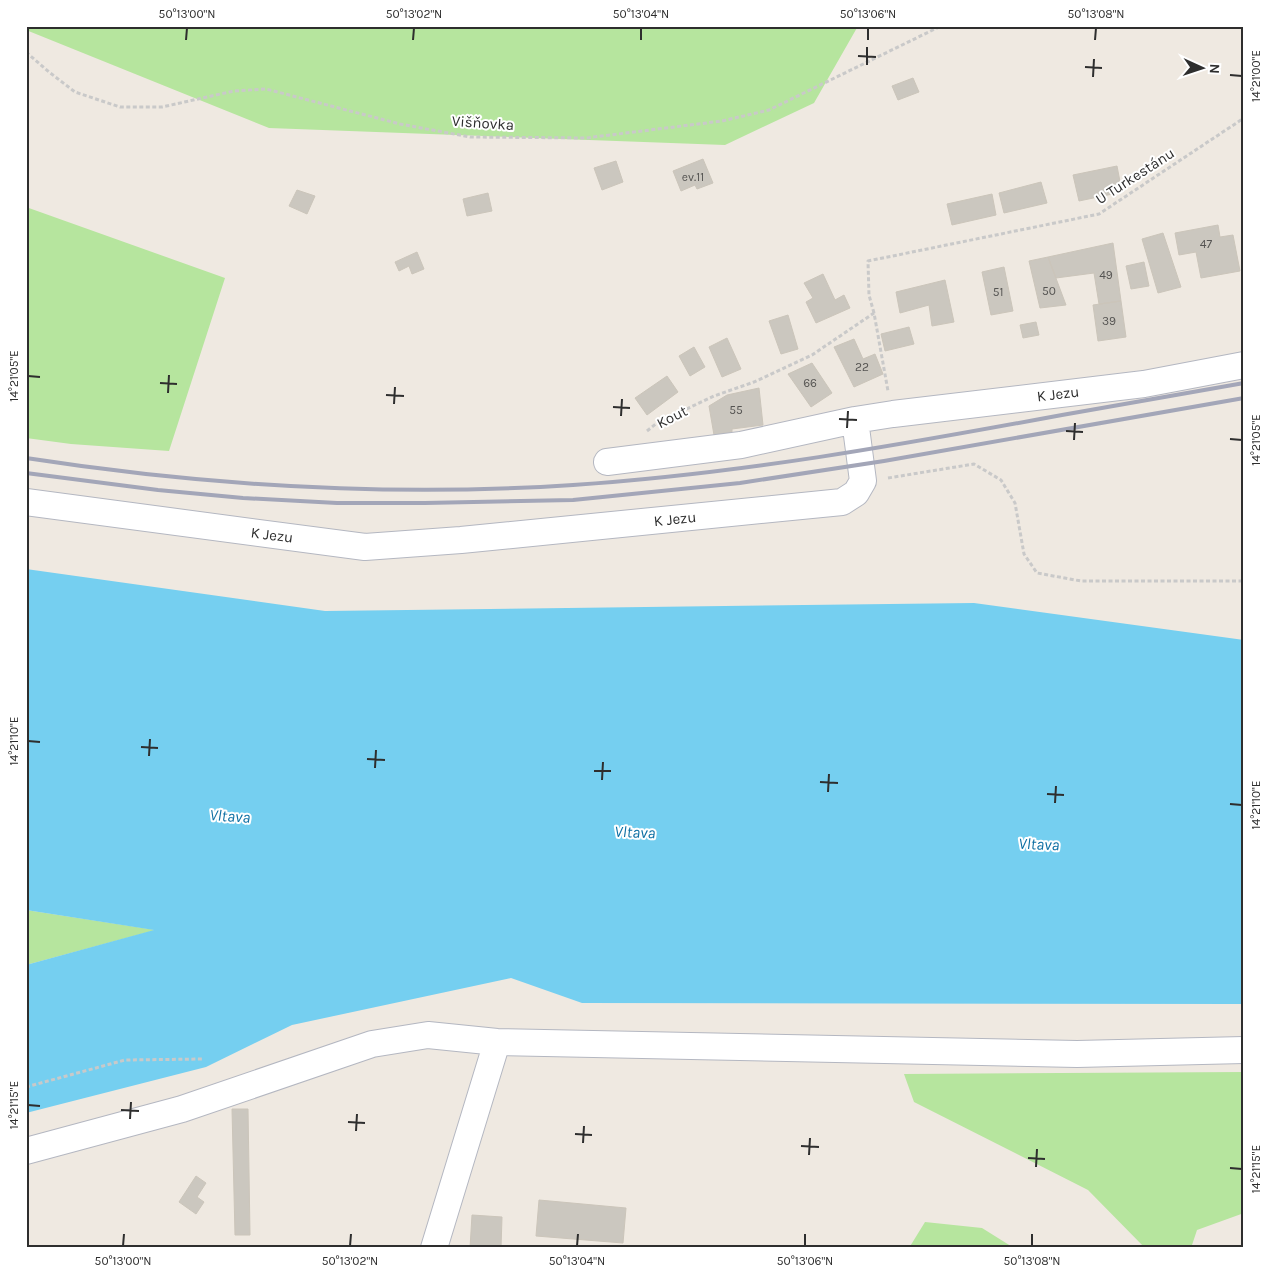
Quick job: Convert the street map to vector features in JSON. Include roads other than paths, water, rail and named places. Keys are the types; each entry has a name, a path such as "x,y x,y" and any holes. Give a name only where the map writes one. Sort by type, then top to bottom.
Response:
{"street":[{"name":"K Jezu","path":"26,502 365,547 461,540 842,502 856,493 863,481 855,420 1144,384 1244,364"},
{"name":"Kout","path":"607,462 741,445 855,420"},
{"path":"26,1151 182,1109 372,1044 428,1035 497,1042 1077,1054 1244,1050"},
{"path":"434,1248 497,1042"}],"water":[{"name":"Vltava","path":"26,569 325,611 974,603 1244,640 1244,1004 582,1003 511,978 292,1025 206,1067 26,1113 26,965 154,930 26,910"}],"railway":[{"path":"26,458 162,476 299,487 436,490 573,485 696,474 819,457 1244,383"},
{"path":"26,473 158,490 243,498 337,503 573,500 740,483 884,461 1244,398"}]}
